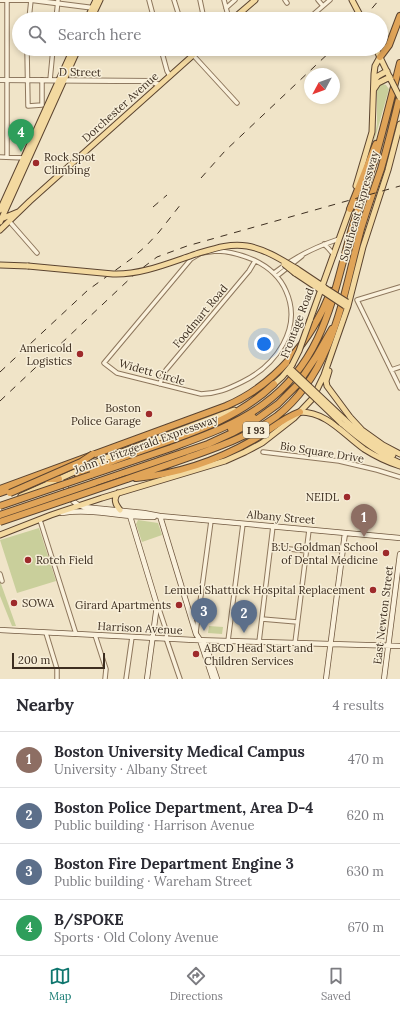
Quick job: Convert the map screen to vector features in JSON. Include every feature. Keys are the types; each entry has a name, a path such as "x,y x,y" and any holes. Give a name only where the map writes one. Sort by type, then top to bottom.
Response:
{"highway":[{"path":"388,46 400,16"},
{"name":"Southeast Expressway","path":"339,276 382,134 400,63"},
{"name":"Southeast Expressway","path":"336,322 361,229 385,153 400,97"},
{"path":"350,209 372,152 382,134"},
{"path":"0,488 232,404 246,396 265,383 282,368 297,350 313,328 339,276"},
{"name":"John F. Fitzgerald Expressway","path":"0,506 69,482 92,477 182,444 220,429 250,414 272,398 296,375 315,345 326,319 339,276"},
{"path":"0,512 92,477 208,444 232,434 256,420 278,404 297,385 316,357 326,337 336,322"},
{"name":"I 93","path":"0,522 224,445 249,434 273,419 294,400 311,378 324,354 336,322"},
{"path":"0,515 92,477 125,457 217,422 248,405 274,384"},
{"path":"127,479 148,477 214,459 245,445 290,416 300,412"},
{"path":"0,498 81,462 93,454"},
{"path":"0,493 37,480 59,479"}],"main road":[{"path":"93,12 96,0"},
{"path":"91,12 100,0"},
{"path":"242,12 255,0"},
{"path":"352,0 358,12"},
{"path":"0,220 70,56"},
{"path":"61,80 74,56"},
{"name":"Dorchester Avenue","path":"0,230 8,219 18,212 192,56"},
{"path":"380,57 400,97"},
{"name":"Frontage Road","path":"0,506 118,453 231,412 252,400 274,384 290,369 299,351 323,289 350,209 373,128 375,66 380,57"},
{"path":"374,82 378,76 387,71"},
{"path":"374,90 378,83 390,78"},
{"name":"D Street","path":"0,80 151,81 159,85"},
{"path":"51,515 118,493 210,466 234,457 269,438 288,423 312,400 333,349 388,170 400,124"},
{"path":"0,210 26,159"},
{"name":"Dorchester Avenue","path":"0,220 8,219"},
{"path":"0,265 126,274 155,267 217,248 234,245 256,248 279,260 347,305"},
{"path":"333,349 326,381 329,388 350,417 362,430 383,445 400,454"},
{"path":"290,369 369,446 388,458 400,463"},
{"path":"300,412 312,413 323,417 368,451 388,462 400,466"},
{"path":"343,421 370,442 385,451 400,457"},
{"path":"59,479 64,484 70,499 77,506"},
{"path":"118,493 115,501 120,510"},
{"name":"Albany Street","path":"77,506 147,513 160,516 400,538"},
{"name":"Albany Street","path":"0,535 51,515 81,511 143,517 160,516"},
{"path":"130,516 157,605 147,679"},
{"path":"160,516 196,633 200,640 213,679"},
{"path":"326,679 345,533"},
{"name":"East Newton Street","path":"384,679 400,554"},
{"name":"Harrison Avenue","path":"0,629 200,640 400,646"},
{"path":"200,640 206,645 217,679"}],"street":[{"path":"0,0 58,2 94,8"},
{"path":"7,0 7,157"},
{"path":"30,12 31,0"},
{"path":"149,0 152,12"},
{"path":"174,0 178,12"},
{"path":"200,0 203,12"},
{"path":"224,0 227,12"},
{"path":"226,8 235,0"},
{"path":"318,0 323,6"},
{"path":"316,12 330,0"},
{"path":"57,12 58,2"},
{"path":"27,56 28,106 42,105 42,80"},
{"path":"50,80 52,56"},
{"path":"164,56 170,76"},
{"path":"194,56 237,103"},
{"path":"0,157 26,159"},
{"path":"8,219 38,254"},
{"path":"275,275 294,259 314,248 339,239"},
{"path":"324,244 334,255"},
{"name":"Widett Circle","path":"223,251 241,255 266,266 275,275 284,287 289,299 292,313 291,324 283,345 274,358 252,377 224,390 211,394 198,394 116,372 104,363 195,256 208,252 223,251"},
{"name":"Foodmart Road","path":"160,384 164,372 249,271 255,260"},
{"path":"400,287 357,300 400,388"},
{"path":"391,370 400,367"},
{"name":"Bio Square Drive","path":"264,452 339,461 400,477"},
{"path":"40,520 76,634"},
{"path":"196,633 211,521"},
{"path":"228,641 243,524"},
{"path":"259,642 272,547 273,526"},
{"path":"295,643 309,530"},
{"path":"272,547 343,550"},
{"path":"0,574 2,581"},
{"path":"157,605 167,633 166,638 180,679"},
{"path":"262,620 297,622"},
{"path":"46,632 57,669 57,679"},
{"path":"95,635 106,669 105,679"},
{"path":"126,679 132,637"}],"green space":[{"path":"383,84 389,89 373,145 377,124 377,89 379,85"},
{"path":"138,520 158,523 162,535 142,542 136,524"},
{"name":"Rotch Field","path":"39,528 56,581 17,593 0,540"},
{"path":"0,581 16,626 12,626 0,596"},
{"path":"209,626 223,627 222,634 208,633"}],"railway":[{"path":"369,12 379,0"},
{"path":"201,178 225,151 326,56"},
{"path":"0,401 137,272 157,257 187,246 400,186"},
{"path":"153,207 167,195"},
{"path":"0,372 88,290 131,259 146,246 181,204"}],"place":[{"name":"B/SPOKE","path":"21,152"},
{"name":"Rock Spot Climbing","path":"36,163"},
{"name":"Americold Logistics","path":"80,354"},
{"name":"Boston Police Garage","path":"149,414"},
{"name":"NEIDL","path":"347,497"},
{"name":"Boston University Medical Campus","path":"364,537"},
{"name":"B.U. Goldman School of Dental Medicine","path":"386,553"},
{"name":"Rotch Field","path":"28,560"},
{"name":"Lemuel Shattuck Hospital Replacement","path":"373,590"},
{"name":"SOWA","path":"14,603"},
{"name":"Girard Apartments","path":"179,605"},
{"name":"Boston Fire Department Engine 3","path":"204,631"},
{"name":"Boston Police Department, Area D-4","path":"244,633"},
{"name":"ABCD Head Start and Children Services","path":"196,654"}]}
